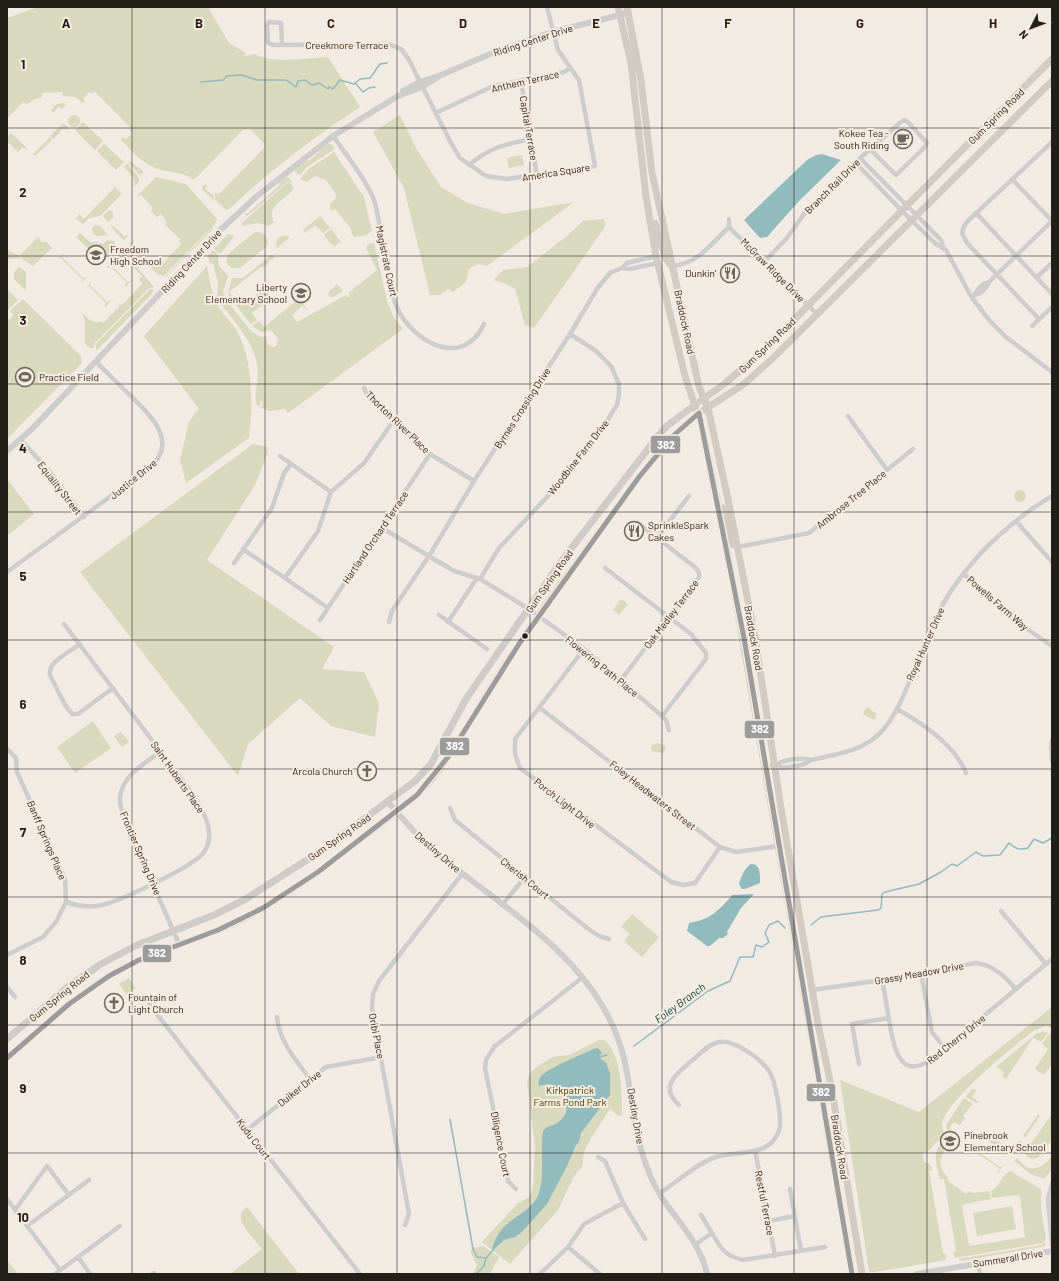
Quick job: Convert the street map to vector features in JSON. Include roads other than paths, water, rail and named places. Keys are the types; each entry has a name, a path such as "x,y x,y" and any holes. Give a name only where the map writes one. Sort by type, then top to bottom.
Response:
{"main road":[{"name":"Braddock Road","path":"618,7 630,63 646,196 656,256 685,376 699,413 735,593 852,1274"},
{"name":"Braddock Road","path":"627,10 642,80 652,173 699,387 708,408 738,547 755,637 812,990 832,1090 862,1274"},
{"name":"Gum Spring Road","path":"7,1039 69,986 101,964 135,946 214,915 244,900 318,853 415,781 431,764 466,699 579,537 667,426 749,363 1052,59"},
{"name":"Gum Spring Road","path":"7,1058 73,1002 104,979 131,964 179,944 224,928 271,904 301,884 397,812 426,785 450,754 511,654 663,448 699,413 744,384 817,314 1052,81"},
{"path":"646,196 665,257 672,266"},
{"path":"718,504 725,513 733,544 738,547"},
{"path":"735,593 741,599 746,629 749,634 755,637"},
{"path":"791,917 801,948 807,981 812,990"}],"street":[{"name":"America Square","path":"421,84 460,158 486,176 507,179 595,166 579,80 558,50 546,7"},
{"name":"Riding Center Drive","path":"7,451 21,440 225,225 293,166 333,136 398,96 402,91 495,52 552,32 620,15 627,10"},
{"name":"Creekmore Terrace","path":"282,45 281,23 269,22 267,25 268,43 271,45 282,45 392,45 405,53 421,84"},
{"name":"Anthem Terrace","path":"436,113 494,86 564,72 570,68"},
{"name":"Capital Terrace","path":"521,81 537,175"},
{"name":"Branch Rail Drive","path":"765,261 788,238 806,211 855,162 860,158 870,149 904,120 927,143 925,147 896,175 870,149"},
{"name":"Magistrate Court","path":"333,136 372,196 394,300 408,324 430,344 447,348 459,348 469,343 480,332 484,324"},
{"path":"469,165 482,154 501,145 530,139"},
{"path":"1039,319 967,243 963,236 964,226 976,213 1052,142"},
{"path":"860,158 904,208"},
{"path":"855,162 914,218 936,244 943,246 952,258 973,296 990,321 1006,337 1052,372"},
{"path":"973,296 980,294 987,287 989,282 1052,221 1012,179"},
{"path":"976,213 1052,294"},
{"path":"672,266 682,265 696,259 729,226 729,220"},
{"name":"McGraw Ridge Drive","path":"729,226 817,314"},
{"name":"Byrnes Crossing Drive","path":"389,622 392,611 474,481 570,334 597,288 610,273 622,268 627,263 656,256"},
{"name":"Byrnes Crossing Drive","path":"622,268 630,269 658,263"},
{"path":"1037,277 1052,263"},
{"path":"1032,326 1052,307"},
{"name":"Woodbine Farm Drive","path":"448,622 499,548 539,507 603,427 617,405 619,394 618,384 611,366 596,351 570,334"},
{"name":"Justice Drive","path":"7,572 156,463 161,453 163,440 158,425 96,362"},
{"name":"Thorton River Place","path":"364,388 367,394 430,454 474,481"},
{"path":"848,416 887,470"},
{"path":"285,578 318,532 331,492 364,463 394,420"},
{"name":"Equality Street","path":"21,440 50,472 84,517"},
{"name":"Ambrose Tree Place","path":"738,547 809,533 913,449"},
{"name":"Hartland Orchard Terrace","path":"320,620 430,454"},
{"path":"280,456 331,492"},
{"path":"234,563 272,508 284,473 290,464"},
{"path":"657,537 689,496"},
{"name":"Royal Hunter Drive","path":"765,766 776,765 780,762 789,760 804,758 811,760 846,753 859,748 884,729 897,709 932,623 943,603 979,555 1016,521 1052,496"},
{"path":"1016,521 1052,562"},
{"name":"Oak Medley Terrace","path":"621,680 699,577 699,573 696,568 638,523"},
{"name":"Flowering Path Place","path":"382,528 454,571 478,578 529,609 584,649 621,680 666,720 669,730"},
{"path":"243,549 328,608"},
{"path":"605,568 691,634 701,644 706,653 706,660 662,716"},
{"name":"Powells Farm Way","path":"964,574 981,588 1007,614 1052,646"},
{"path":"439,615 487,649"},
{"name":"Saint Huberts Place","path":"64,624 201,807 209,829 205,852 182,870 103,905 78,906 66,902"},
{"path":"80,644 54,664 50,669 50,675 66,708 72,714 78,714 113,688"},
{"name":"Porch Light Drive","path":"584,649 515,739 515,754 520,768 670,882 683,885 695,883 720,847"},
{"name":"Foley Headwaters Street","path":"540,708 720,847 736,852 778,846"},
{"path":"897,709 928,727 963,764 966,773"},
{"path":"1052,740 1052,761"},
{"name":"Banff Springs Place","path":"7,750 16,758 17,772 65,879 66,902 56,922 43,937 7,955"},
{"name":"Frontier Spring Drive","path":"160,752 134,772 124,784 120,798 123,816 179,944"},
{"name":"Destiny Drive","path":"388,802 421,838 462,874 547,941 582,977 603,1005 622,1048 629,1078 633,1112 640,1146 651,1177 660,1193 696,1244 707,1274"},
{"name":"Cherish Court","path":"450,808 455,820 587,928 599,936 609,939"},
{"name":"Oribi Place","path":"405,1225 409,1214 372,1008 375,987 462,874"},
{"path":"502,905 525,877"},
{"path":"1001,911 1046,964"},
{"name":"Red Cherry Drive","path":"882,980 894,1048 902,1061 907,1064 924,1064 945,1049 1052,959"},
{"name":"Grassy Meadow Drive","path":"812,990 882,980 966,964 986,964 1003,974 1016,989"},
{"path":"921,973 932,1032 945,1049"},
{"name":"Diligence Court","path":"516,1188 508,1181 486,1068 489,1053 494,1047 582,977"},
{"path":"7,988 16,997"},
{"name":"Kudu Court","path":"149,1004 360,1274"},
{"path":"277,1016 278,1030 289,1051 310,1079"},
{"path":"859,1064 852,1024 889,1018"},
{"path":"660,1193 714,1157 766,1147 775,1139 779,1129 780,1118 773,1081 768,1070 739,1045 724,1041 712,1044 678,1073 670,1083 669,1091 672,1099 679,1105"},
{"name":"Duiker Drive","path":"247,1130 326,1067 382,1057"},
{"name":"Restful Terrace","path":"755,1150 775,1256"},
{"path":"598,1156 605,1161 623,1203 645,1239"},
{"path":"15,1210 47,1166 69,1194"},
{"path":"26,1226 89,1180"},
{"path":"1052,1183 1048,1208 1052,1245"},
{"path":"790,1189 801,1251"},
{"path":"7,1199 60,1270"},
{"path":"540,1274 568,1246 584,1224 623,1203"},
{"path":"701,1215 720,1248 730,1257 743,1260 825,1247"},
{"path":"769,1221 794,1216"},
{"path":"54,1274 120,1226"},
{"path":"696,1244 712,1233"},
{"path":"568,1246 600,1274"},
{"name":"Summerall Drive","path":"917,1274 1052,1251"},
{"path":"78,1257 90,1274"},
{"path":"978,1263 980,1274"}],"water":[{"path":"822,154 841,160 800,200 767,237 760,238 744,220 807,160 816,155"},
{"path":"751,864 754,864 758,868 760,873 760,883 742,889 739,884 741,878 745,870"},
{"path":"754,894 741,908 727,932 728,934 723,938 719,938 710,946 707,946 687,931 689,923 702,920 713,914 723,906 732,895"},
{"path":"598,1048 602,1053 599,1057 606,1063 610,1073 610,1095 581,1133 579,1142 576,1145 547,1204 522,1232 515,1237 504,1240 493,1250 493,1245 501,1230 510,1221 525,1211 537,1198 542,1179 543,1131 557,1123 566,1113 567,1108 564,1097 550,1084 539,1086 540,1078 546,1072 559,1065"}],"waterway":[{"path":"201,82 223,80 227,76 242,75 257,80 286,80 296,87 298,81 305,80 312,85 319,83 328,89 329,87 333,89 340,80 354,84 360,79 370,78 380,64 387,63"},
{"path":"355,83 363,92 369,88 375,87"},
{"name":"Foley Branch","path":"811,925 821,917 878,910 881,908 882,894 885,892 919,884 952,864 957,866 976,852 983,856 1000,855 1009,843 1019,849 1025,849 1028,848 1034,839 1043,843 1052,838"},
{"name":"Foley Branch","path":"634,1046 708,991 730,981 740,957 753,957 756,945 762,947 769,942 765,933 769,925 778,921 785,928"},
{"path":"599,1057 607,1055"},
{"path":"450,1119 473,1249 477,1257 486,1258"},
{"path":"476,1274 484,1266 486,1258 494,1249"}],"place":[{"name":"Kokee Tea - South Riding","path":"903,139"},
{"name":"Freedom High School","path":"96,255"},
{"name":"Dunkin'","path":"730,273"},
{"name":"Liberty Elementary School","path":"301,293"},
{"name":"Practice Field","path":"25,377"},
{"name":"SprinkleSpark Cakes","path":"634,531"},
{"name":"Arcola Church","path":"367,771"},
{"name":"Fountain of Light Church","path":"114,1003"},
{"name":"Pinebrook Elementary School","path":"950,1141"}],"park label":[{"name":"Kirkpatrick Farms Pond Park","path":"570,1096"}]}
